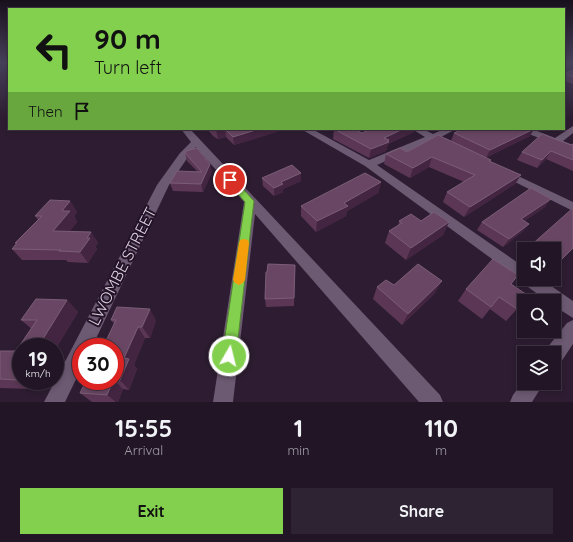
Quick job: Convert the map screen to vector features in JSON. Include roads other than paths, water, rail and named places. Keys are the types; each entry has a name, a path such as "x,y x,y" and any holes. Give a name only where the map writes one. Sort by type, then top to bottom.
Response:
{"street":[{"path":"556,141 573,129"},
{"path":"186,130 433,402"},
{"path":"307,130 369,164 517,270"},
{"path":"418,130 460,150"},
{"path":"369,164 450,130"},
{"path":"527,130 573,148"},
{"name":"LWOMBE STREET","path":"86,338 163,185 184,155 196,142"},
{"path":"492,166 573,206"},
{"path":"223,402 250,201"},
{"path":"540,286 573,310"},
{"path":"561,346 573,329"},
{"name":"LWOMBE STREET","path":"54,402 72,366"},
{"path":"520,402 529,390"}]}
